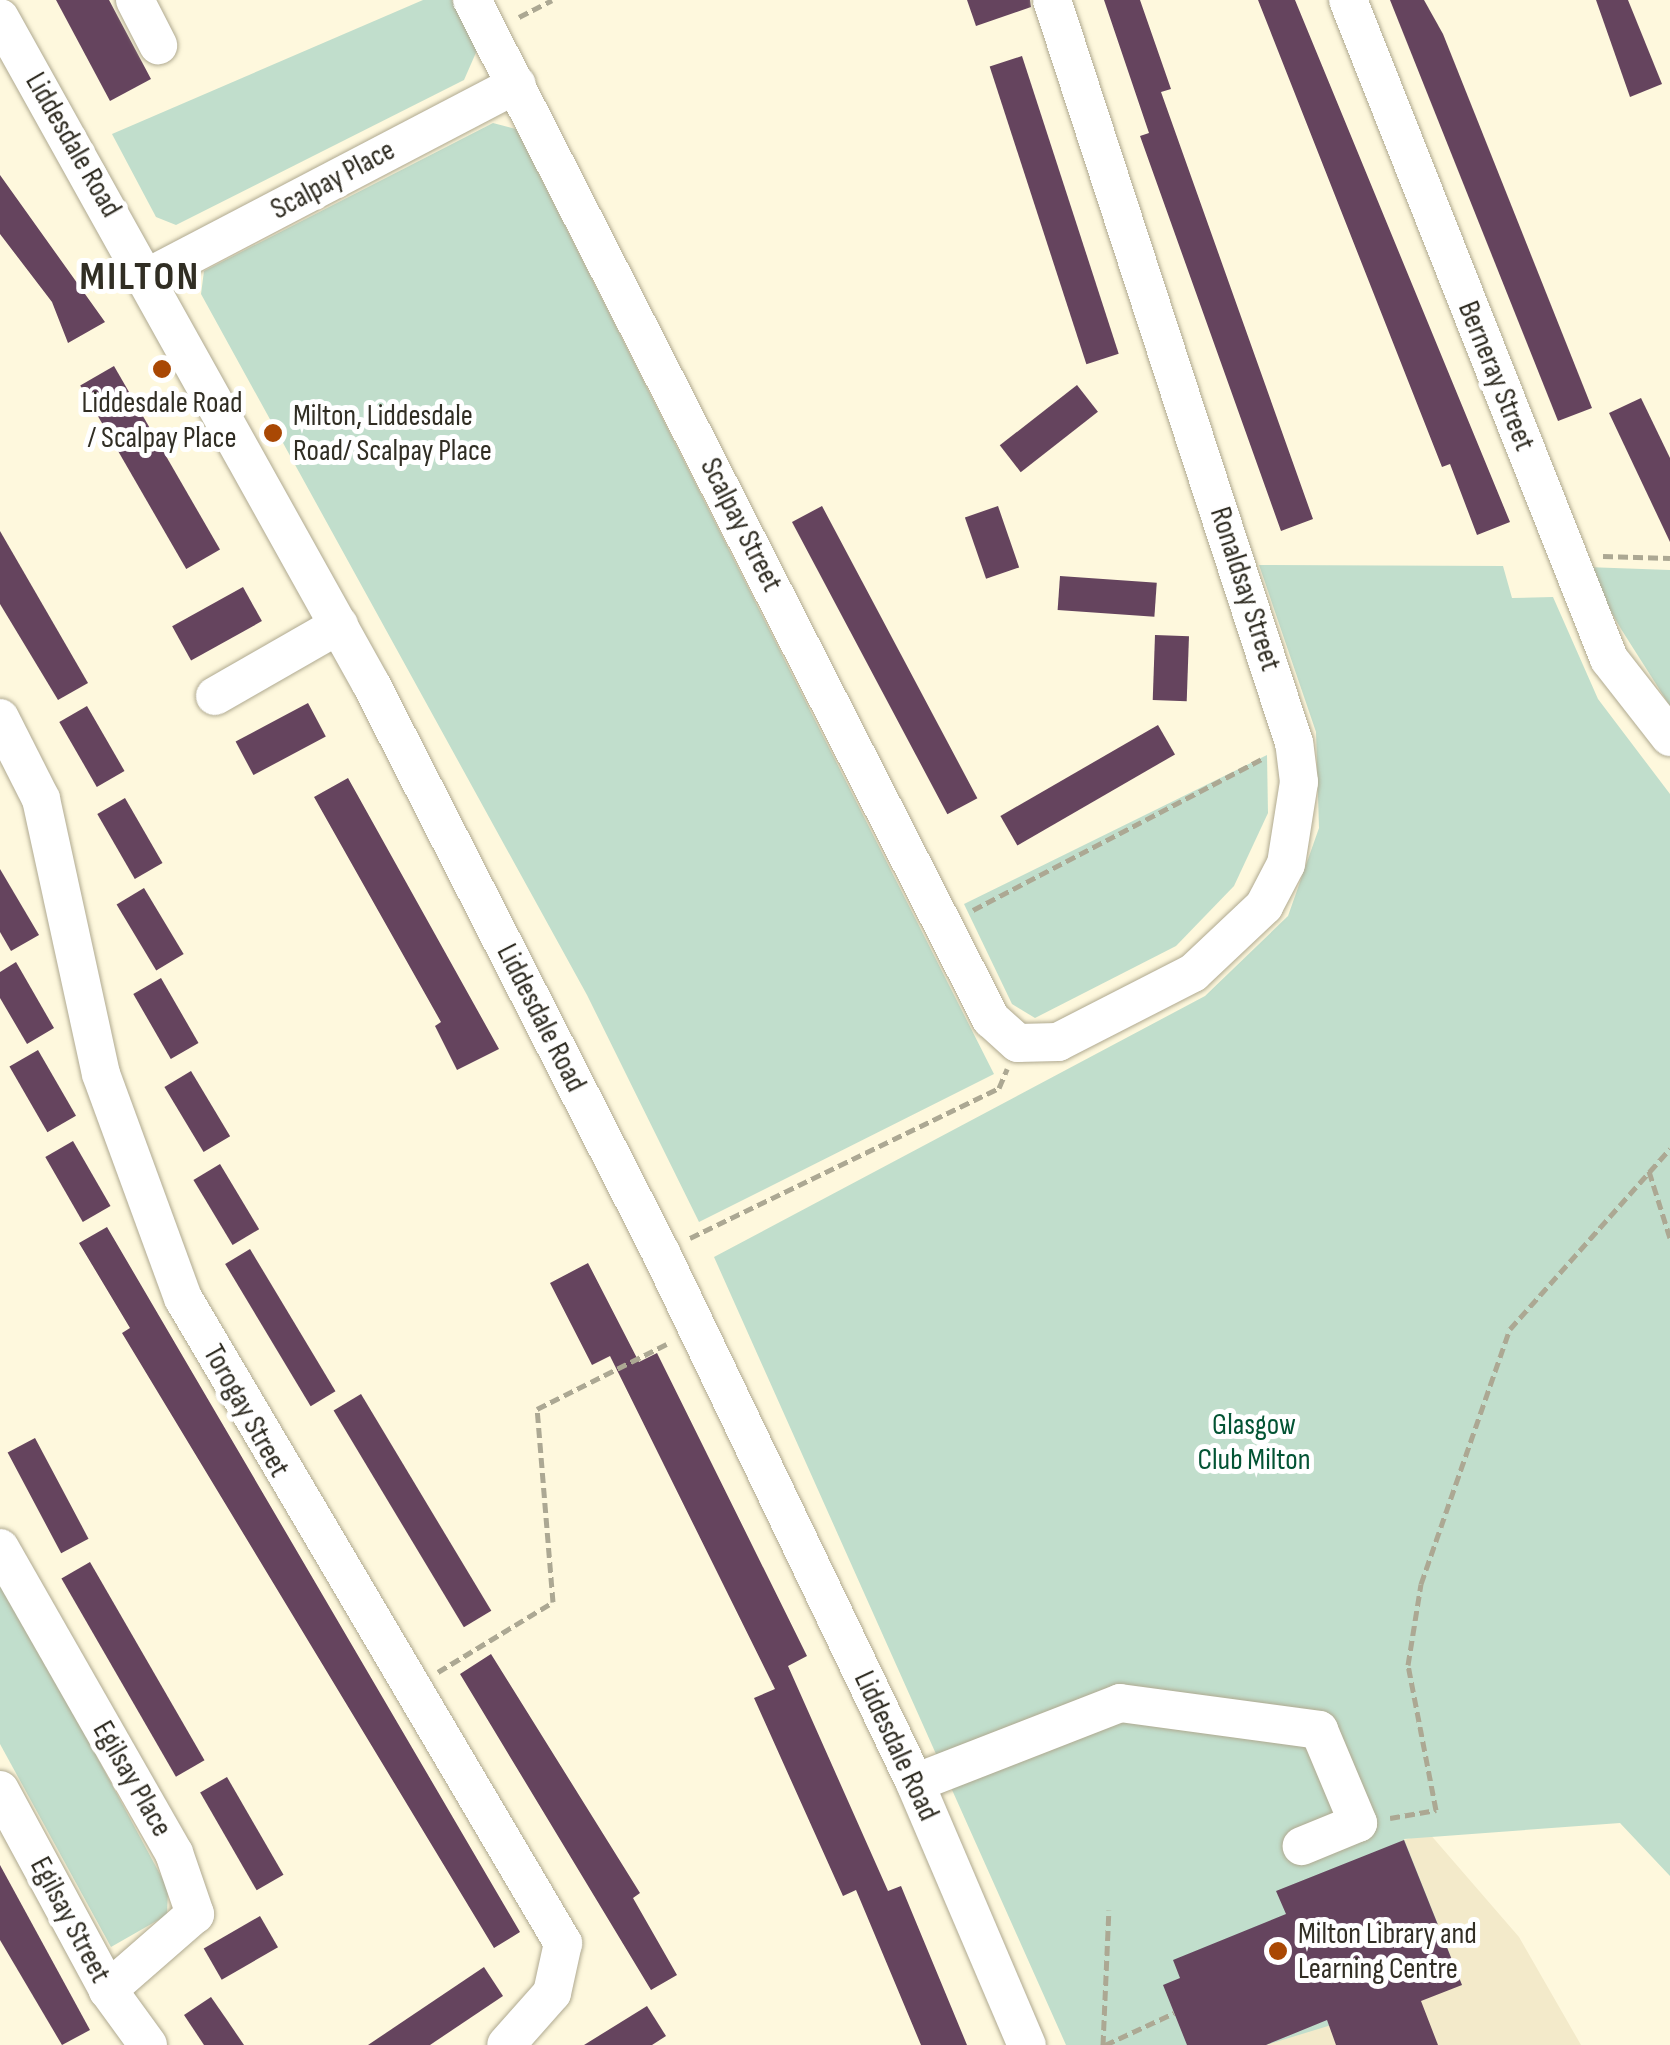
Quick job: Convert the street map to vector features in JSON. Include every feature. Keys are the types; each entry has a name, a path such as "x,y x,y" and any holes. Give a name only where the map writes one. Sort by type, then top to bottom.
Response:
{"street":[{"path":"135,0 158,44"},
{"name":"Ronaldsay Street","path":"1018,1044 1058,1042 1193,973 1264,906 1291,836 1294,743 1052,0"},
{"name":"Berneray Street","path":"1348,0 1608,659 1670,738"},
{"name":"Scalpay Street","path":"481,16 990,1019 1018,1044"},
{"name":"Liddesdale Road","path":"0,18 340,625 661,1253 915,1783 1027,2045"},
{"name":"Scalpay Place","path":"148,277 517,84"},
{"path":"215,696 340,625"},
{"name":"Torogay Street","path":"0,718 41,800 101,1074 183,1298 563,1944 552,1993 506,2045"},
{"name":"Egilsay Place","path":"0,1548 174,1852 195,1914 108,1990"},
{"path":"915,1783 1120,1703 1319,1730 1358,1823 1302,1846"},
{"name":"Egilsay Street","path":"0,1790 108,1990 148,2045"}],"path":[{"path":"481,16 552,0"},
{"path":"1568,555 1670,558"},
{"path":"944,925 1294,743"},
{"path":"661,1253 999,1088 1018,1044"},
{"path":"1358,1823 1436,1810 1408,1666 1421,1584 1510,1329 1670,1149"},
{"path":"1649,1172 1670,1238"},
{"path":"411,1689 553,1602 537,1409 698,1330"},
{"path":"1109,1910 1104,2045 1174,2012"}],"shaded area":[{"path":"1429,1833 1519,1937 1581,2045 1266,2045 1327,2020 1421,2001 1404,1840"}],"green space":[{"path":"423,0 452,0 478,48 464,80 176,225 156,217 112,134"},
{"path":"493,123 516,129 994,1074 699,1222 587,995 201,294 204,271"},
{"name":"Glasgow Club Milton","path":"1259,565 1503,566 1512,598 1553,597 1598,699 1670,794 1670,1876 1620,1823 1404,1839 1462,1985 1266,2045 1066,2045 714,1257 1205,996 1288,916 1319,828 1316,732"},
{"path":"1586,567 1670,570 1670,706 1621,629"},
{"path":"1267,755 1268,813 1234,886 1176,946 1035,1018 1012,1004 964,904"},
{"path":"0,1577 168,1889 167,1915 111,1947 0,1744"}],"building":[{"path":"56,0 109,0 151,79 110,101"},
{"path":"967,0 1030,0 1031,7 976,26"},
{"path":"1104,0 1140,0 1171,89 1161,92 1313,519 1281,531 1140,136 1149,133"},
{"path":"1258,0 1295,0 1510,522 1477,535 1450,464 1442,467"},
{"path":"1390,0 1424,0 1443,34 1592,408 1558,421"},
{"path":"1596,0 1628,0 1662,84 1630,97"},
{"path":"1022,56 1119,354 1086,364 990,67"},
{"path":"0,175 105,322 68,343 52,302 0,234"},
{"path":"114,366 220,550 186,569 80,386"},
{"path":"1077,385 1098,412 1021,472 1000,445"},
{"path":"1641,398 1670,458 1670,542 1609,413"},
{"path":"822,506 977,798 947,814 792,522"},
{"path":"998,506 1019,567 986,579 965,517"},
{"path":"0,531 88,683 58,700 0,604"},
{"path":"1060,576 1157,583 1154,617 1058,610"},
{"path":"243,587 262,621 191,660 172,626"},
{"path":"1155,635 1189,636 1187,701 1153,700"},
{"path":"308,703 326,737 253,775 236,741"},
{"path":"87,706 124,771 97,787 59,722"},
{"path":"1158,725 1175,754 1017,845 1000,816"},
{"path":"348,778 499,1049 457,1070 435,1026 441,1022 314,797"},
{"path":"125,798 162,863 135,879 97,814"},
{"path":"0,869 39,935 11,951 0,932"},
{"path":"144,888 184,954 156,970 117,904"},
{"path":"16,962 54,1028 27,1044 0,998 0,972"},
{"path":"161,978 198,1043 171,1059 133,994"},
{"path":"38,1050 76,1116 47,1132 9,1066"},
{"path":"191,1071 230,1136 204,1152 164,1087"},
{"path":"73,1141 110,1206 83,1222 45,1157"},
{"path":"220,1164 259,1229 233,1245 193,1180"},
{"path":"107,1227 520,1932 494,1948 122,1333 130,1328 79,1243"},
{"path":"250,1249 335,1391 311,1406 225,1264"},
{"path":"588,1263 639,1362 657,1353 807,1656 788,1666 888,1891 901,1886 967,2045 921,2045 856,1890 843,1896 754,1698 775,1689 610,1356 592,1365 550,1283"},
{"path":"361,1394 491,1611 464,1627 334,1410"},
{"path":"35,1438 89,1539 61,1553 8,1453"},
{"path":"90,1562 204,1760 176,1777 61,1578"},
{"path":"491,1654 640,1893 633,1898 677,1975 651,1990 460,1674"},
{"path":"227,1777 284,1875 257,1890 200,1792"},
{"path":"1404,1840 1462,1985 1421,2001 1438,2045 1336,2045 1327,2020 1266,2045 1187,2045 1163,1985 1180,1978 1173,1960 1286,1914 1276,1891"},
{"path":"0,1865 90,2030 62,2045 0,1940"},
{"path":"260,1916 278,1947 222,1980 204,1948"},
{"path":"484,1967 503,1996 430,2045 368,2045"},
{"path":"211,1997 244,2045 204,2045 184,2015"},
{"path":"647,2006 666,2036 652,2045 584,2045"}],"place":[{"name":"Liddesdale Road / Scalpay Place","path":"162,369"},
{"name":"Milton, Liddesdale Road/ Scalpay Place","path":"273,433"},
{"name":"Milton Library and Learning Centre","path":"1278,1951"}],"district":[{"name":"MILTON","path":"140,277"}]}
